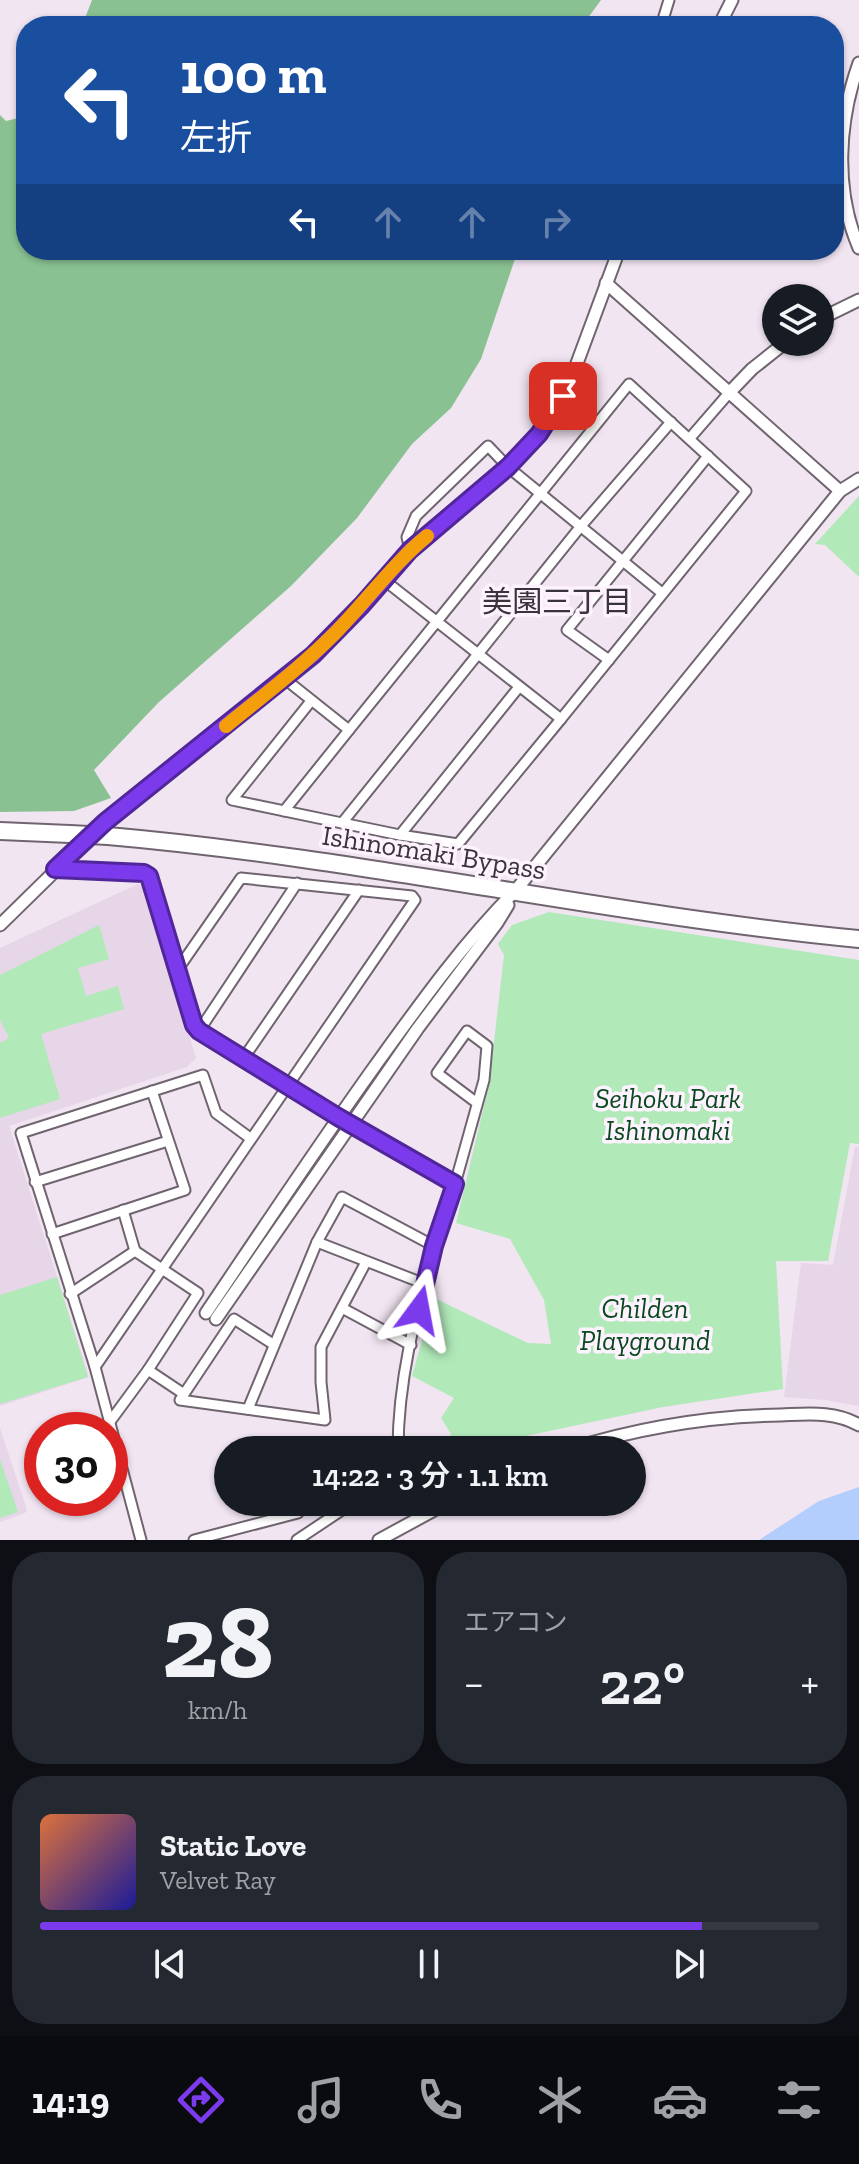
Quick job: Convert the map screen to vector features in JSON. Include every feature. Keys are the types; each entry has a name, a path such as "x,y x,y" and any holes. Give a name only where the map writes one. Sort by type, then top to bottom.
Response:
{"highway":[{"name":"Ishinomaki Bypass","path":"0,831 108,836 281,854 751,927 859,939"}],"street":[{"path":"844,119 859,63"},
{"path":"844,179 851,230 859,248"},
{"path":"0,925 105,822 285,679 338,631 410,550 508,467 539,434 563,396 614,260"},
{"path":"606,283 840,491"},
{"path":"834,312 859,300"},
{"path":"690,438 729,393 768,356"},
{"path":"284,811 629,384 746,491 458,844 400,835 284,811 232,800 311,701"},
{"path":"342,823 581,526 671,422"},
{"path":"410,550 407,537 416,516 488,446 508,467 662,593"},
{"path":"609,660 567,630 708,456"},
{"path":"211,1316 338,1117 484,922 516,890 840,491 859,479"},
{"path":"384,580 561,719"},
{"path":"285,679 349,730"},
{"path":"400,835 519,687"},
{"path":"55,869 144,873 149,876 194,1025 199,1031 338,1117 455,1184"},
{"path":"95,1367 415,900 412,896 241,878 178,969"},
{"path":"199,1031 297,883"},
{"path":"243,1059 359,890"},
{"path":"211,1316 497,923 516,890"},
{"path":"398,1436 400,1393 434,1246 484,1080 487,1046 467,1031 437,1073 477,1103"},
{"path":"106,1412 21,1133 203,1075 216,1113 250,1138"},
{"path":"52,1234 185,1190 152,1091"},
{"path":"35,1182 168,1141"},
{"path":"248,1409 317,1242 342,1197 434,1246"},
{"path":"117,1412 198,1293 135,1251 123,1210"},
{"path":"317,1242 425,1284"},
{"path":"70,1294 135,1251"},
{"path":"273,1344 234,1319 180,1400 325,1420 321,1347 366,1262"},
{"path":"193,1304 228,1328"},
{"path":"342,1308 411,1345"},
{"path":"148,1370 184,1394"},
{"path":"616,1436 667,1425 752,1415 833,1414 859,1425"},
{"path":"128,1492 141,1540"},
{"path":"194,1540 287,1516"},
{"path":"297,1540 333,1516"},
{"path":"379,1540 423,1516"},
{"path":"240,1529 244,1540"}],"shaded area":[{"path":"138,884 144,888 196,1058 187,1067 9,1126 89,1377 0,1406 0,948"},
{"path":"855,1147 859,1147 859,1406 784,1397 801,1263 833,1265"},
{"path":"0,1428 24,1501 24,1513 0,1522"}],"green space":[{"path":"92,0 601,0 589,16 86,16"},
{"path":"0,115 6,121 16,118 16,260 515,260 481,359 451,408 412,444 357,518 291,586 159,702 94,770 111,798 74,811 0,812"},
{"path":"859,496 859,577 825,545 815,544"},
{"name":"Seihoku Park Ishinomaki","path":"549,912 859,960 859,1144 850,1143 828,1261 776,1261 783,1389 663,1407 526,1436 450,1436 441,1418 454,1398 412,1376 434,1298 528,1343 551,1344 544,1300 510,1239 456,1223 489,1085 504,955 498,944 512,925"},
{"path":"99,925 109,959 78,968 86,996 118,986 124,1009 41,1034 60,1099 0,1118 0,1043 9,1038 0,1020 0,975"},
{"path":"57,1277 88,1377 0,1404 0,1295"},
{"path":"0,1459 18,1512 0,1518"}],"water":[{"path":"859,1487 859,1540 759,1540 819,1501"}],"slow traffic":[{"path":"226,726 313,655 410,550 427,536"}],"district":[{"name":"美園三丁目","path":"557,602"}],"route":[{"path":"419,1310 434,1246 455,1184 234,1055 199,1031 194,1025 149,876 144,873 55,869 105,822 313,655 410,550 508,467 539,434 563,396"}],"park label":[{"name":"Childen Playground","path":"645,1324"}]}
